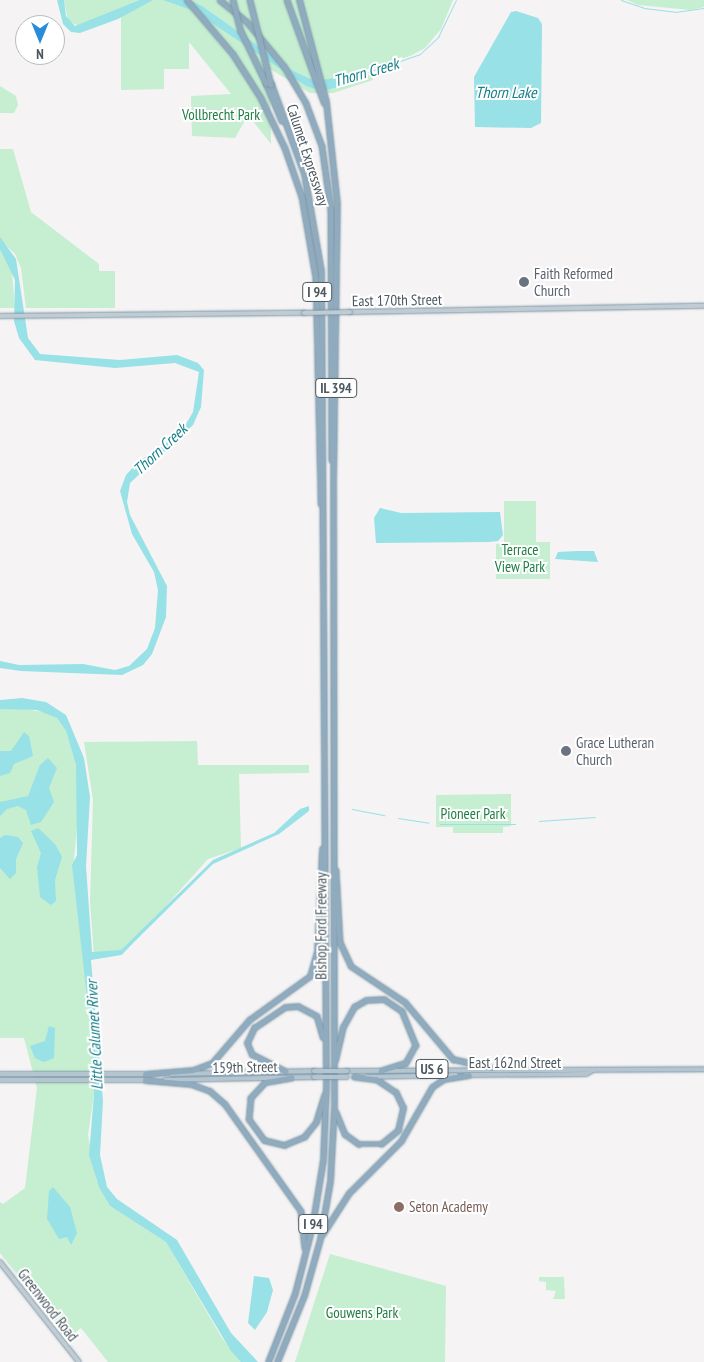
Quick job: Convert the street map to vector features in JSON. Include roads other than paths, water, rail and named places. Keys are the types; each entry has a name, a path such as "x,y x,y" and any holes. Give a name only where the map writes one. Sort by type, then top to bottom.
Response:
{"highway":[{"name":"I 94","path":"187,0 243,69 285,148 308,223 318,303 324,530"},
{"name":"I 94","path":"220,0 263,39 302,95 322,146 330,195 333,481"},
{"path":"233,0 241,31 268,83"},
{"name":"Calumet Expressway","path":"250,0 268,83 298,155 314,218 321,271 324,530"},
{"path":"287,0 318,74"},
{"path":"299,0 318,74"},
{"name":"IL 394","path":"318,74 331,133 337,204 333,481"},
{"name":"Bishop Ford Freeway","path":"277,1362 304,1296 320,1239 330,1181 334,1107 333,481"},
{"name":"Bishop Ford Freeway","path":"268,1362 305,1256 323,1160 326,1086 324,530"},
{"path":"144,1074 194,1070 212,1063 249,1020 310,976 317,952 325,831"},
{"path":"334,848 340,942 347,961 361,974 405,1002 449,1056 462,1064 491,1068"},
{"path":"334,1065 349,1013 366,1000 384,999 402,1011 416,1045 406,1063 382,1071"},
{"path":"286,1072 255,1059 247,1043 254,1028 278,1011 290,1006 310,1010 321,1024 326,1050"},
{"path":"320,1239 349,1193 401,1141 432,1087 444,1079 469,1075"},
{"path":"334,1107 345,1134 359,1144 381,1144 398,1130 403,1108 396,1093 377,1080 354,1077"},
{"path":"292,1078 265,1083 249,1103 249,1119 254,1131 274,1144 294,1142 309,1132 319,1116 326,1086"},
{"path":"145,1080 191,1084 210,1091 225,1104 301,1211 305,1256"}],"main road":[{"name":"East 162nd Street","path":"347,1071 491,1068 593,1070 704,1069"},
{"path":"518,1068 518,1075"},
{"name":"East 162nd Street","path":"347,1077 586,1074 593,1070"},
{"name":"159th Street","path":"144,1074 347,1071"},
{"name":"US 6","path":"0,1074 145,1080"},
{"name":"US 6","path":"0,1080 107,1074 144,1074"},
{"name":"159th Street","path":"145,1080 347,1077"}],"street":[{"name":"East 170th Street","path":"0,316 704,306"},
{"name":"Greenwood Road","path":"0,1262 79,1362"}],"water":[{"path":"57,0 64,0 66,16 75,26 140,0 153,0 118,19 80,33 71,32 65,26 65,15 61,15"},
{"path":"163,0 190,0 202,6 293,71 315,81 335,78 338,87 322,91 306,86 194,11"},
{"name":"Thorn Lake","path":"516,11 538,18 542,24 541,123 531,128 475,127 474,77 511,12"},
{"path":"0,237 16,259 28,338 40,354 120,360 177,355 198,363 204,370 201,407 193,425 130,483 127,502 130,515 167,586 166,617 152,654 143,665 122,675 21,671 0,668 0,661 19,665 83,664 115,670 129,666 147,649 155,628 158,590 154,572 132,534 120,491 126,475 139,461 163,446 186,424 193,412 199,372 175,363 115,368 35,360 19,338 14,321 15,280 0,249"},
{"path":"380,508 401,513 500,512 503,535 498,541 489,542 376,543 374,518"},
{"path":"594,551 598,562 555,559 558,552"},
{"name":"Little Calumet River","path":"22,698 46,702 66,715 84,758 90,797 86,866 92,952 121,950 213,860 274,833 300,809 309,806 309,811 279,834 213,864 121,955 91,960 103,1101 100,1155 107,1187 117,1199 177,1240 231,1333 258,1362 241,1362 231,1351 166,1242 110,1206 99,1187 89,1155 94,1094 91,1032 72,865 77,855 76,765 66,731 57,718 37,710 0,709 0,700"},
{"path":"24,732 29,736 33,756 14,764 10,773 0,776 0,751 11,751"},
{"path":"48,758 57,768 49,788 54,802 41,822 31,825 26,810 18,806 7,809 0,816 0,802 28,796 40,765"},
{"path":"38,828 55,844 62,857 55,880 56,901 51,905 40,897 37,867 41,853 31,831"},
{"path":"5,835 18,837 23,843 16,859 16,873 10,879 0,868 0,838"},
{"path":"49,1026 55,1028 54,1058 44,1062 35,1058 30,1046 45,1041"},
{"path":"53,1187 70,1207 77,1233 71,1245 67,1237 59,1239 47,1219 49,1191"},
{"path":"254,1276 269,1278 273,1290 267,1312 255,1330 248,1323"}],"waterway":[{"name":"Thorn Creek","path":"337,83 420,54 438,37 456,0"},
{"name":"Thorn Creek","path":"621,0 644,8 675,12 704,8"},
{"path":"352,809 384,815"},
{"path":"539,821 595,817"},
{"path":"398,818 429,823"},
{"path":"440,824 515,824"}],"place":[{"name":"Faith Reformed Church","path":"524,282"},
{"name":"Grace Lutheran Church","path":"566,751"},
{"name":"Seton Academy","path":"399,1207"}],"park label":[{"name":"Vollbrecht Park","path":"221,115"},
{"name":"Terrace View Park","path":"520,558"},
{"name":"Pioneer Park","path":"473,814"},
{"name":"Gouwens Park","path":"362,1313"}]}
